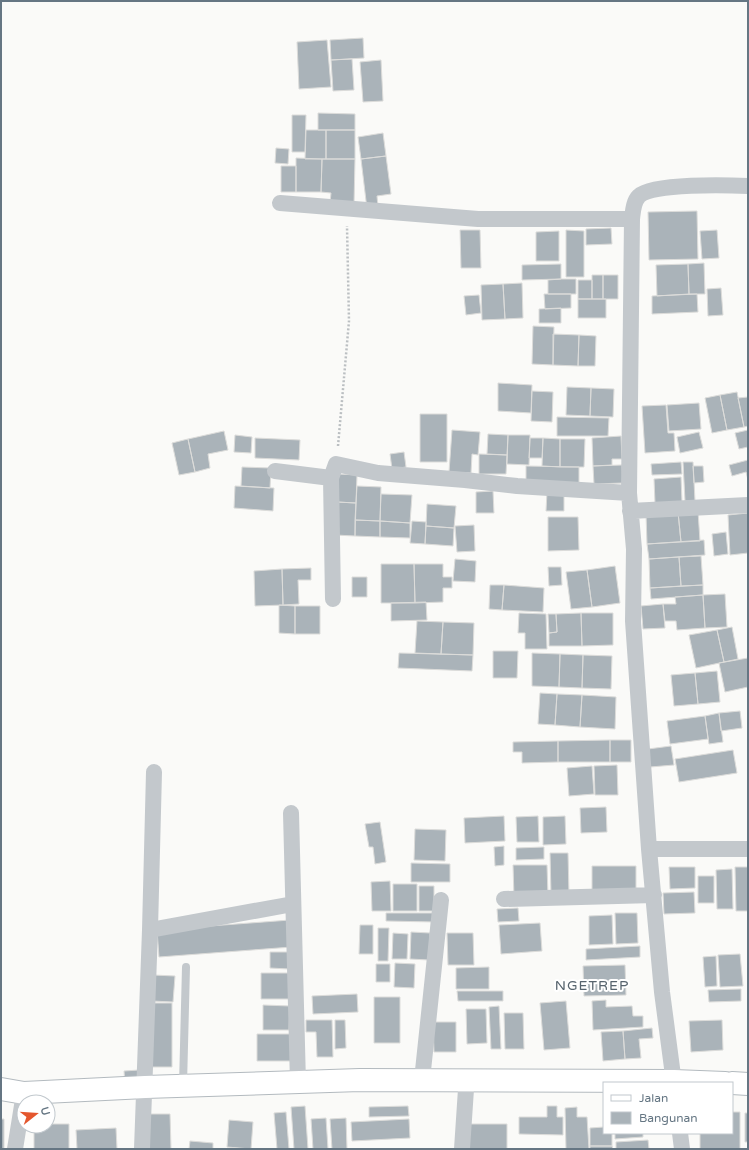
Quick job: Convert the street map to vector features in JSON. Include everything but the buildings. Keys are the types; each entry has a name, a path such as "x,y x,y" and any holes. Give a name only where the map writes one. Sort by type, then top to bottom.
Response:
{"street":[{"path":"1,1089 24,1093 145,1087 360,1080 674,1082 662,992 649,849 633,620 634,549 629,493 633,206 639,196 649,191 665,187 748,186"},
{"path":"280,203 478,219 632,219"},
{"path":"275,471 378,473 466,480 517,486 629,493"},
{"path":"333,600 334,471"},
{"path":"630,511 748,505"},
{"path":"142,1149 154,772"},
{"path":"291,813 298,1083"},
{"path":"649,849 748,850"},
{"path":"504,899 654,895"},
{"path":"422,1080 441,900"},
{"path":"150,930 293,904"},
{"path":"462,1149 466,1089 464,1080"},
{"path":"733,1083 748,1084"},
{"path":"15,1149 24,1093"},
{"path":"680,1134 682,1149"}],"lane":[{"path":"182,1086 186,967"}],"path":[{"path":"334,471 349,321 347,208"}],"district":[{"name":"NGETREP","path":"592,985"}]}
